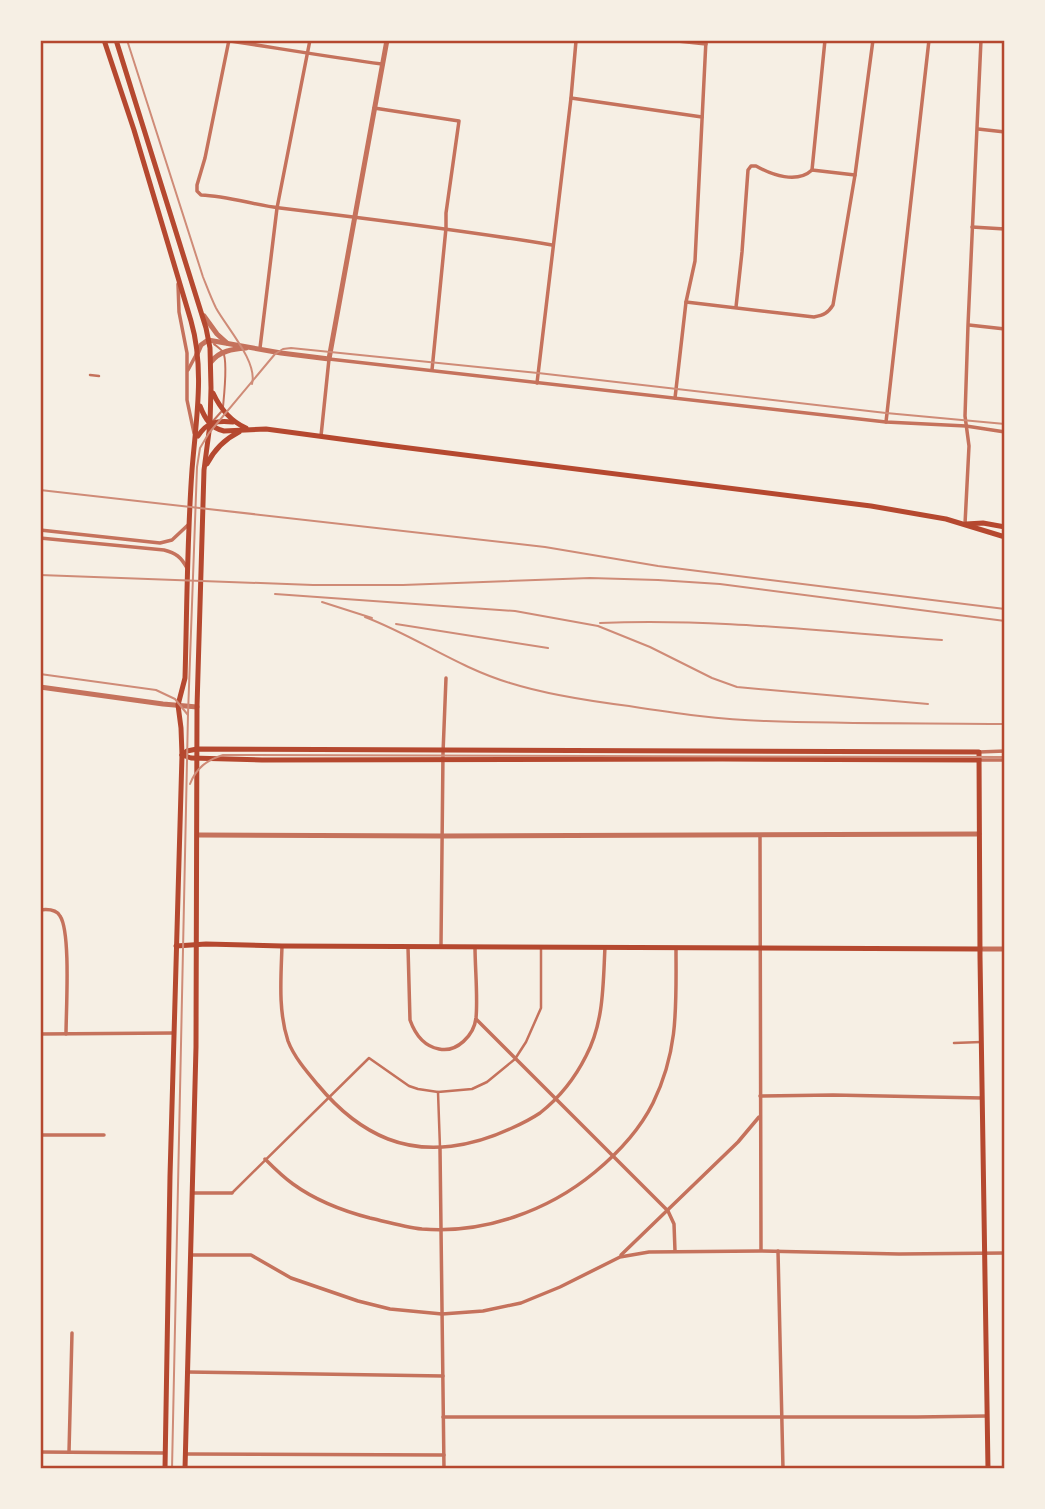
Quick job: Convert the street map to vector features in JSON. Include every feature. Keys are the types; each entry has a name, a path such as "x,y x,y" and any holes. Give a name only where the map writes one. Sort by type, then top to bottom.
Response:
{"main road":[{"path":"104,40 177,275 194,333 197,354 198,404 192,470 185,678 178,705 182,755 165,1469"},
{"path":"116,40 200,311 211,362 210,424 204,470 197,706 196,1047 185,1469"},
{"path":"211,388 217,403 233,422"},
{"path":"198,404 210,424 224,431 249,429 321,436 872,506 946,519 1005,537"},
{"path":"196,439 203,429 219,420 233,422 249,429"},
{"path":"204,470 215,450 237,433 249,429"},
{"path":"965,524 983,523 1005,527"},
{"path":"182,755 197,749 979,752 988,1469"},
{"path":"182,755 187,758 979,760"},
{"path":"176,946 980,949"}],"street":[{"path":"383,64 227,40 197,191 201,195 277,208 354,216 552,245"},
{"path":"260,348 277,208 310,40"},
{"path":"321,436 329,359 387,40"},
{"path":"537,383 577,40"},
{"path":"668,40 706,42 695,261 686,302 675,398"},
{"path":"736,308 746,174 751,166 794,178 806,176 811,170 825,40"},
{"path":"686,302 814,317 829,312 833,305 855,175 873,40"},
{"path":"886,422 929,40"},
{"path":"965,524 969,446 966,426 968,325 981,40"},
{"path":"571,98 702,117"},
{"path":"374,108 460,121 446,207 432,370"},
{"path":"978,129 1005,132"},
{"path":"811,170 855,175"},
{"path":"972,227 1005,229"},
{"path":"177,275 179,312 187,353 188,408 196,439"},
{"path":"200,311 217,334 230,344"},
{"path":"968,325 1005,329"},
{"path":"187,372 201,345 208,340 329,359 886,422 966,426 1005,432"},
{"path":"211,362 223,352 252,347"},
{"path":"90,375 99,376"},
{"path":"40,530 160,543 172,540 190,524"},
{"path":"40,538 171,552 180,558 188,572"},
{"path":"441,947 446,678"},
{"path":"40,687 197,706"},
{"path":"163,704 180,696"},
{"path":"163,704 175,710 181,728"},
{"path":"979,752 1005,751"},
{"path":"979,760 1005,760"},
{"path":"198,835 979,834"},
{"path":"760,836 761,1251"},
{"path":"40,910 48,909 59,914 65,931 66,1034"},
{"path":"282,946 281,1003 288,1042 328,1098 357,1122 391,1140 440,1148 466,1145 504,1132 539,1114 566,1087 587,1054 600,1018 605,947"},
{"path":"408,947 410,1020 420,1040 441,1050 458,1046 466,1039 476,1020 475,947"},
{"path":"192,1193 232,1193 369,1058 409,1086 425,1091 472,1089 487,1082 515,1059 541,1008 541,947"},
{"path":"265,1159 295,1185 340,1209 385,1222 441,1230 484,1225 530,1212 567,1193 613,1157 632,1137 652,1104 670,1059 674,1039 676,948"},
{"path":"980,949 1005,949"},
{"path":"476,1020 668,1211 674,1224 675,1251"},
{"path":"40,1034 174,1033"},
{"path":"954,1043 981,1042"},
{"path":"438,1092 444,1469"},
{"path":"760,1096 982,1098"},
{"path":"620,1257 738,1142 760,1115"},
{"path":"40,1135 104,1135"},
{"path":"778,1251 783,1469"},
{"path":"191,1255 251,1255 291,1278 358,1301 390,1309 442,1314 483,1311 521,1303 620,1257 649,1252 1005,1253"},
{"path":"69,1452 72,1333"},
{"path":"187,1372 443,1376"},
{"path":"443,1417 987,1416"},
{"path":"40,1452 164,1453"},
{"path":"185,1454 443,1455"}],"lane":[{"path":"208,340 223,352 225,361 223,410 210,424"},
{"path":"225,361 228,355 237,349"}],"tram line":[{"path":"127,40 203,277 216,308 246,356 253,375 252,384"},
{"path":"172,1469 188,714 197,467 200,448 209,433 275,354 291,348 1005,424"},
{"path":"40,674 156,690 175,699 188,715"},
{"path":"190,784 203,765 223,755 1005,757"}],"railway":[{"path":"40,490 545,547 658,566 1005,609"},
{"path":"40,575 313,585 403,585 590,578 658,580 720,584 1005,621"},
{"path":"275,594 515,611 598,626 737,687 928,704"},
{"path":"322,602 372,618"},
{"path":"365,617 491,677 584,700 698,716 749,720 1005,724"},
{"path":"600,623 729,624 942,640"},
{"path":"396,624 548,648"}]}
